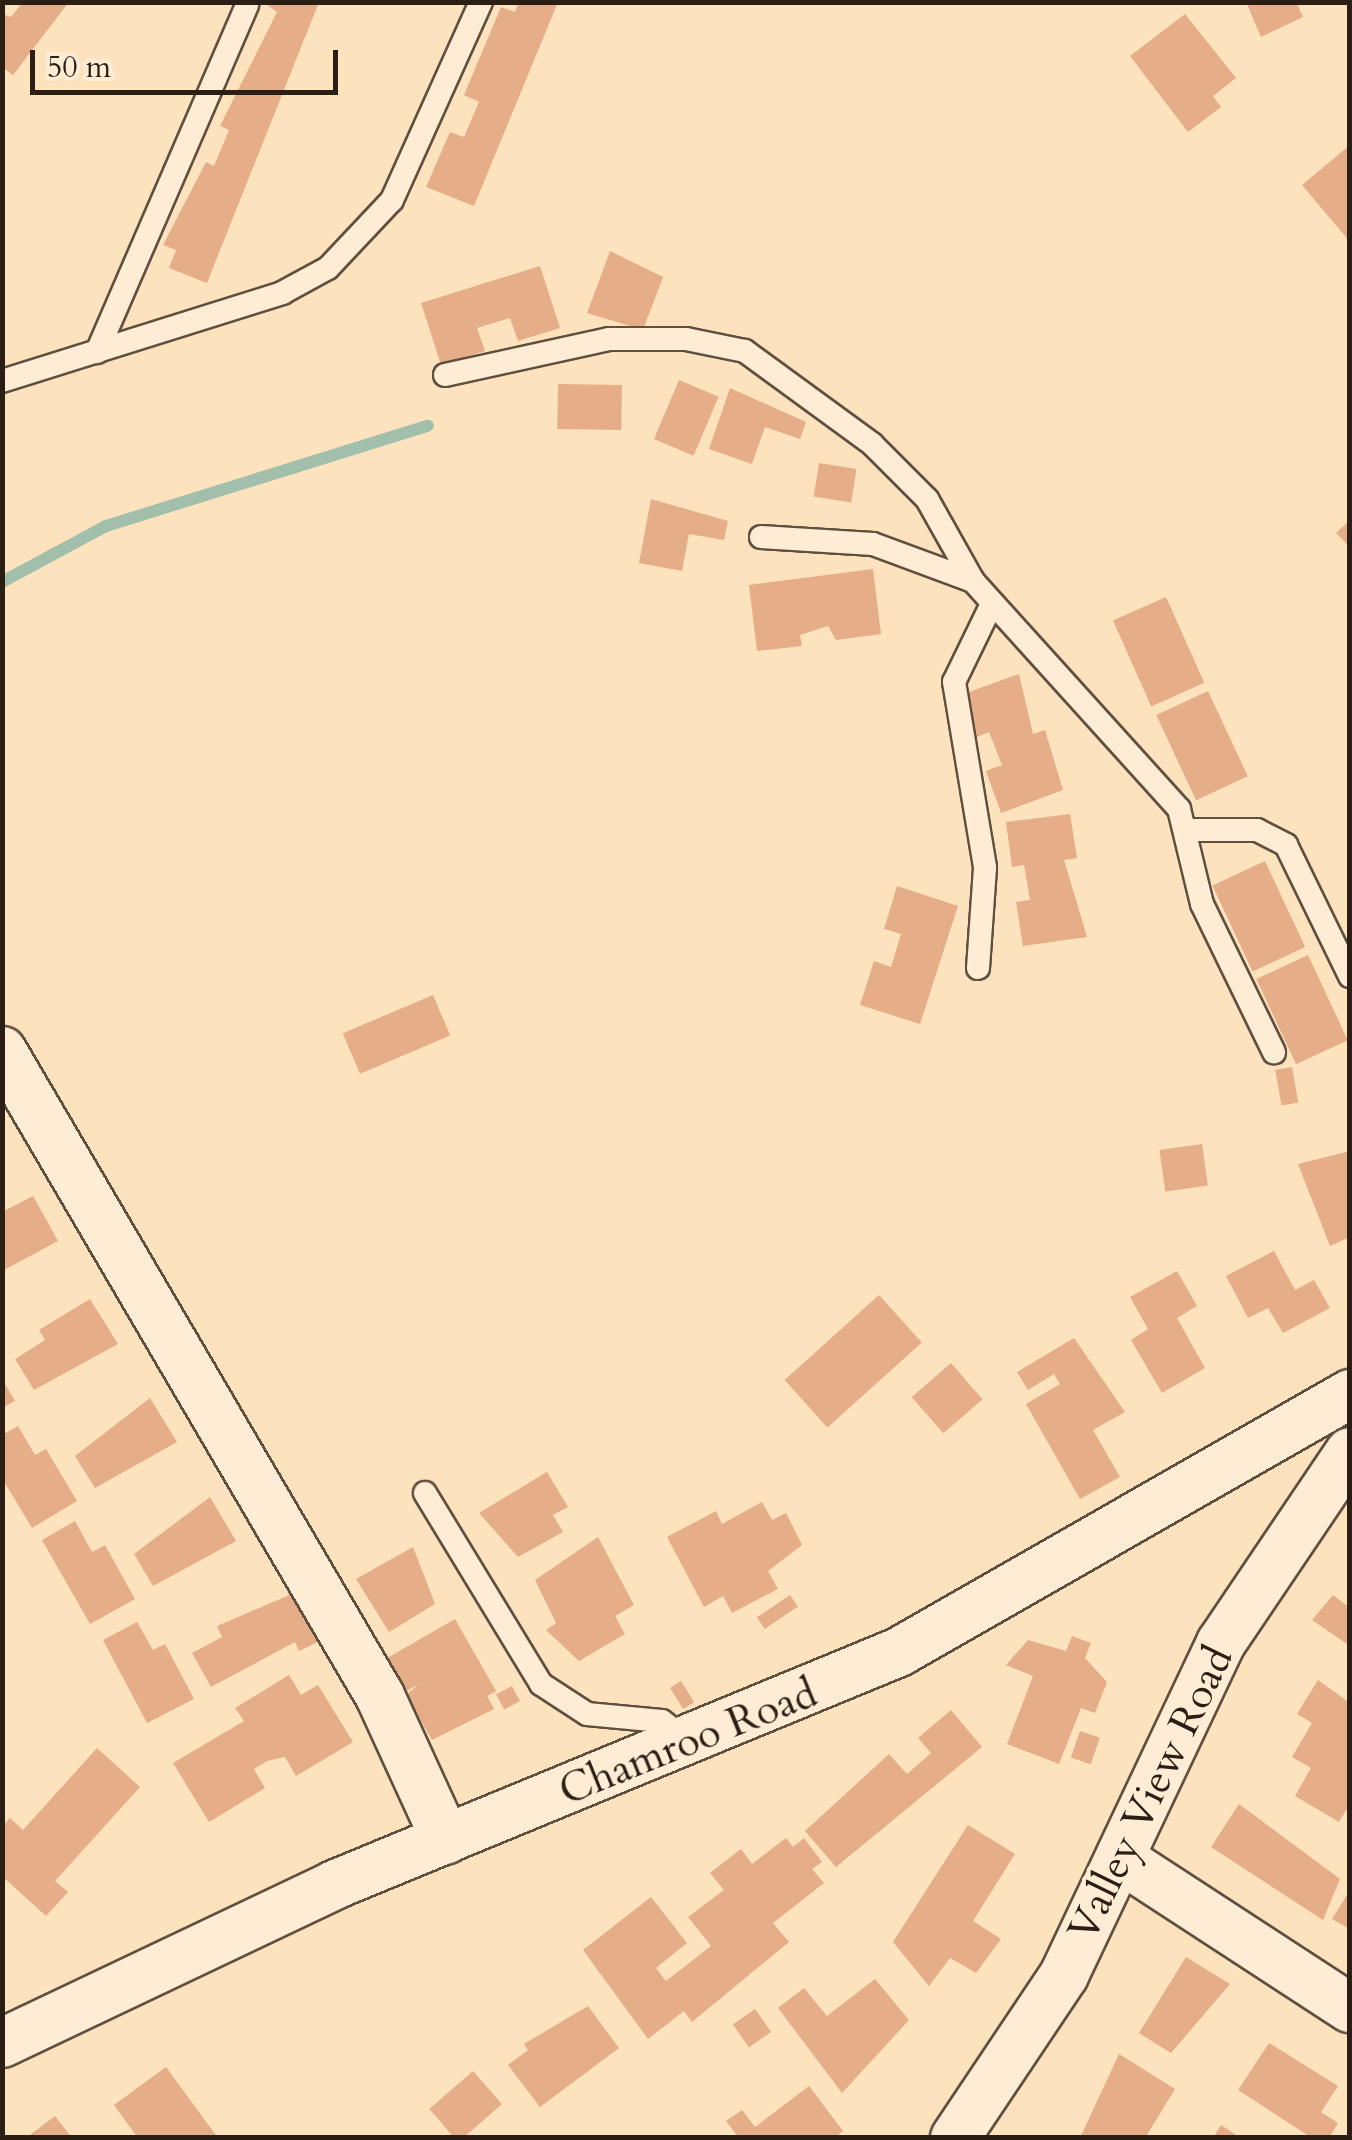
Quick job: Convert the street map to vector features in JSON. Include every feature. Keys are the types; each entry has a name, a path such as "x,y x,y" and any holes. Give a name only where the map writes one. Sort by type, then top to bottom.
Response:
{"street":[{"path":"2,1050 380,1696 446,1840"},
{"name":"Chamroo Road","path":"2,2043 60,2008 446,1840 691,1743 899,1652 1350,1394"},
{"name":"Valley View Road","path":"955,2138 1064,1975 1221,1644 1350,1452"},
{"path":"1121,1860 1350,2008"}],"lane":[{"path":"2,381 282,293 365,236 413,160 481,2"},
{"path":"98,352 247,6"},
{"path":"445,376 609,339 686,339 745,351 872,444 927,500 990,608 1160,780 1186,830 1202,904 1274,1052"},
{"path":"761,537 873,544 973,581"},
{"path":"978,968 984,867 953,702 958,663 990,608"},
{"path":"1186,830 1257,830 1286,845 1350,976"},
{"path":"425,1493 541,1684 587,1714 662,1721 691,1743"}],"building":[{"path":"23,2 69,2 13,75 2,67 2,14 11,17"},
{"path":"263,2 319,2 207,283 169,268 176,250 163,245 206,162 214,166 229,130 220,126 277,12"},
{"path":"519,2 558,2 474,206 426,187 450,132 464,137 479,102 464,95 501,7 515,12"},
{"path":"1246,2 1296,2 1303,17 1261,37"},
{"path":"1185,14 1236,78 1213,96 1221,107 1188,132 1130,56"},
{"path":"1350,145 1350,242 1302,185"},
{"path":"610,251 663,277 643,330 587,313"},
{"path":"540,266 560,328 518,341 510,318 477,328 485,351 441,365 421,303"},
{"path":"679,380 719,397 694,456 654,439"},
{"path":"558,384 622,385 621,430 557,429"},
{"path":"730,388 806,422 800,439 765,427 752,464 709,449"},
{"path":"819,463 857,469 851,503 814,497"},
{"path":"651,499 728,521 724,540 689,534 682,571 639,563"},
{"path":"1350,520 1350,547 1336,533"},
{"path":"873,569 881,634 836,640 828,626 800,635 802,646 757,651 749,585"},
{"path":"1166,597 1204,683 1151,706 1113,621"},
{"path":"1019,674 1033,734 1045,730 1063,790 1001,813 986,771 1002,765 989,732 974,738 958,696"},
{"path":"1208,691 1248,776 1196,800 1156,715"},
{"path":"1070,814 1077,858 1064,860 1087,937 1023,946 1016,902 1030,900 1024,865 1012,867 1006,822"},
{"path":"1265,861 1305,947 1253,972 1212,886"},
{"path":"897,886 958,906 920,1024 860,1005 874,961 891,967 901,934 884,929"},
{"path":"1308,955 1348,1040 1296,1064 1256,979"},
{"path":"433,995 450,1036 360,1074 343,1033"},
{"path":"1292,1067 1298,1102 1282,1105 1275,1070"},
{"path":"1202,1144 1208,1186 1165,1192 1159,1150"},
{"path":"1350,1151 1350,1237 1330,1246 1298,1164"},
{"path":"33,1196 58,1241 4,1270 2,1212"},
{"path":"1274,1251 1295,1290 1314,1280 1330,1308 1283,1333 1268,1308 1248,1318 1226,1276"},
{"path":"1177,1271 1197,1306 1177,1318 1205,1368 1162,1393 1131,1340 1148,1329 1130,1297"},
{"path":"879,1295 922,1343 827,1428 785,1380"},
{"path":"90,1299 118,1344 34,1390 15,1359 45,1340 39,1330"},
{"path":"1074,1338 1125,1412 1093,1430 1120,1477 1080,1499 1026,1404 1060,1384 1054,1374 1028,1390 1017,1372"},
{"path":"951,1363 982,1399 943,1433 912,1397"},
{"path":"2,1379 15,1401 2,1408"},
{"path":"150,1398 177,1442 95,1488 75,1456"},
{"path":"18,1426 35,1455 46,1449 77,1501 32,1528 2,1478 2,1435"},
{"path":"547,1472 568,1507 553,1515 563,1532 518,1557 479,1513"},
{"path":"210,1497 236,1541 153,1586 134,1554"},
{"path":"762,1502 772,1520 786,1513 802,1545 768,1571 778,1589 732,1613 723,1596 704,1607 667,1537 716,1511 722,1524"},
{"path":"75,1521 92,1552 105,1545 135,1599 90,1624 42,1540"},
{"path":"598,1537 634,1605 615,1616 625,1634 579,1661 546,1630 556,1623 535,1580"},
{"path":"413,1547 435,1604 389,1632 356,1579"},
{"path":"294,1593 320,1641 299,1651 295,1642 211,1687 192,1653 222,1637 217,1626"},
{"path":"790,1595 798,1607 765,1629 757,1617"},
{"path":"1333,1595 1350,1608 1350,1646 1312,1620"},
{"path":"455,1619 496,1691 487,1696 494,1709 432,1740 406,1695 419,1684 401,1694 382,1661"},
{"path":"137,1622 153,1650 165,1644 194,1699 147,1723 103,1640"},
{"path":"1072,1636 1091,1643 1085,1658 1107,1682 1095,1713 1081,1708 1059,1764 1007,1744 1033,1676 1006,1665 1028,1640 1066,1651"},
{"path":"289,1675 301,1695 318,1685 353,1742 296,1776 285,1757 267,1761 254,1769 265,1788 209,1822 173,1763 244,1721 235,1708"},
{"path":"1318,1680 1350,1703 1350,1804 1339,1822 1295,1796 1311,1768 1292,1757 1312,1723 1297,1714"},
{"path":"681,1681 694,1702 683,1709 670,1688"},
{"path":"512,1686 520,1701 504,1709 496,1694"},
{"path":"951,1710 982,1747 836,1867 805,1831 889,1754 907,1774 931,1753 918,1738"},
{"path":"1080,1731 1100,1738 1091,1764 1071,1757"},
{"path":"97,1748 140,1787 55,1881 68,1892 46,1916 2,1876 2,1827 10,1818 23,1830"},
{"path":"1239,1804 1340,1879 1323,1920 1211,1847"},
{"path":"968,1825 1015,1854 973,1921 1001,1939 976,1973 950,1958 929,1986 893,1942"},
{"path":"786,1838 793,1847 804,1838 822,1862 812,1869 824,1883 773,1923 789,1942 692,2022 684,2011 648,2039 583,1950 651,1897 687,1943 656,1968 666,1981 711,1946 688,1917 724,1890 710,1873 741,1849 752,1864"},
{"path":"1350,1890 1350,1929 1332,1919"},
{"path":"1186,1957 1230,1984 1171,2053 1139,2033"},
{"path":"875,1979 909,2020 842,2093 778,2008 804,1988 827,2016"},
{"path":"588,2006 619,2048 540,2107 508,2065 528,2050 524,2044"},
{"path":"755,2009 771,2032 749,2047 733,2024"},
{"path":"1269,2043 1338,2086 1321,2112 1338,2123 1329,2138 1312,2138 1238,2090"},
{"path":"1119,2054 1175,2089 1145,2138 1080,2138"},
{"path":"166,2067 218,2138 138,2138 114,2105"},
{"path":"473,2071 502,2104 463,2138 454,2138 429,2109"},
{"path":"809,2086 843,2131 834,2138 739,2138 726,2121 742,2110 755,2127"},
{"path":"55,2116 72,2138 26,2138"},
{"path":"1221,2125 1241,2138 1213,2138"}],"waterway":[{"path":"2,582 106,526 428,426"}]}
